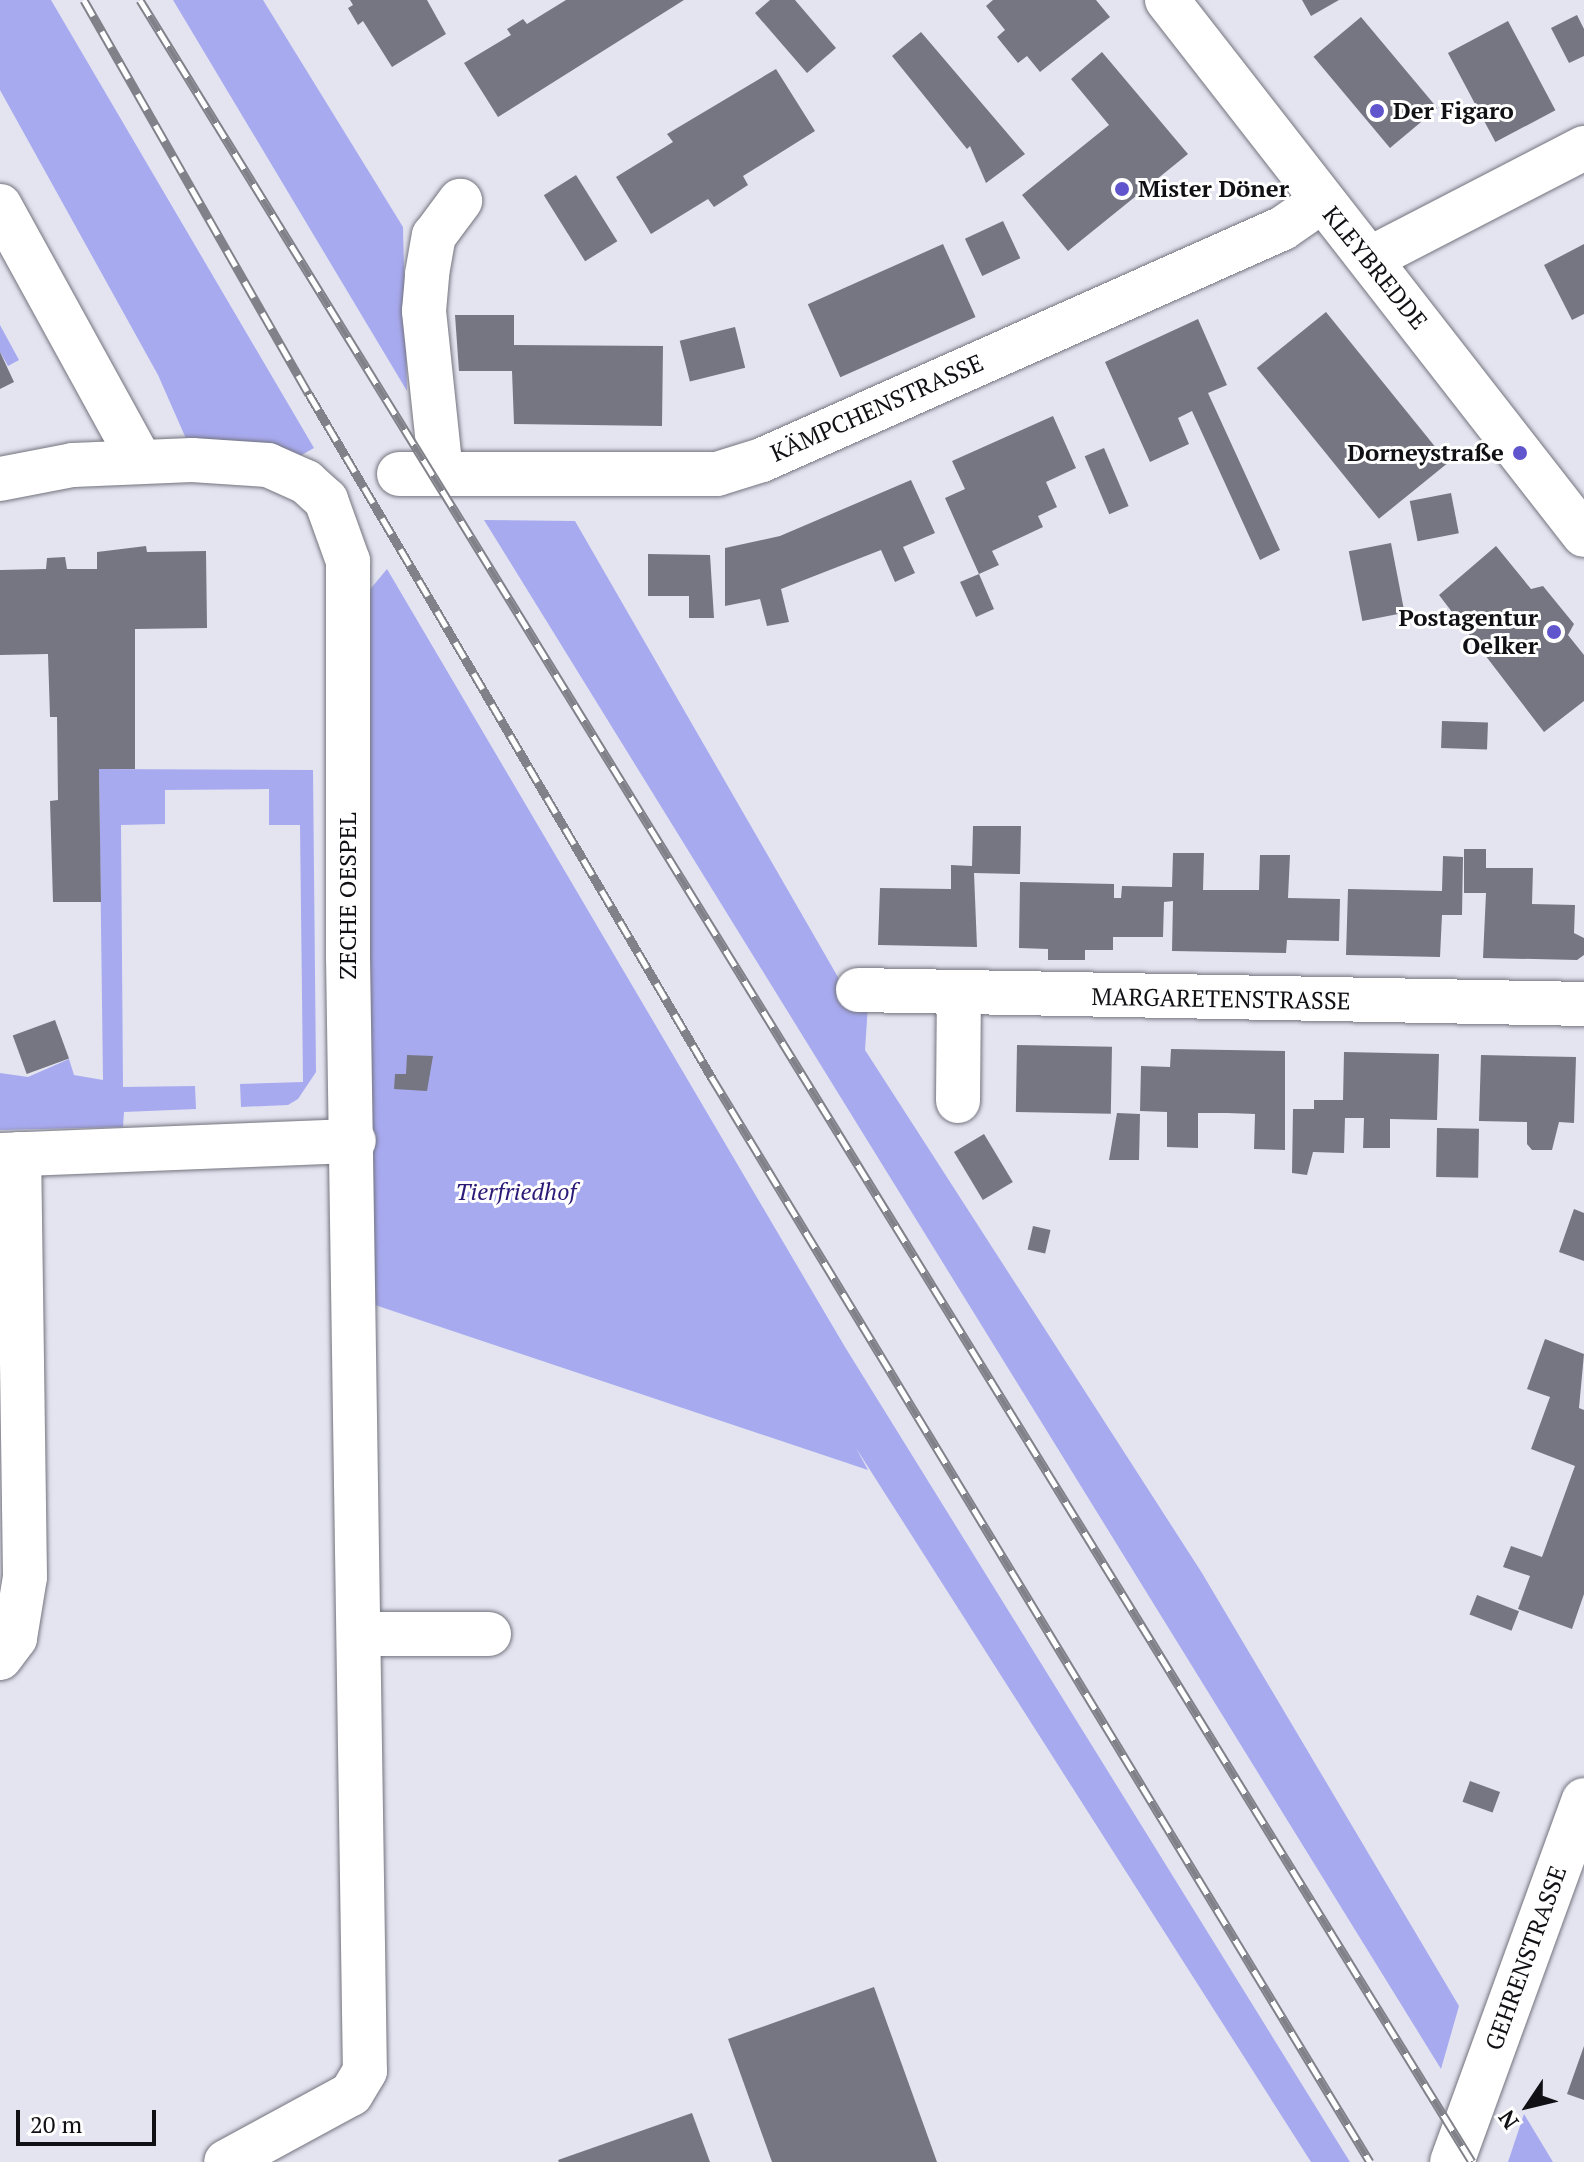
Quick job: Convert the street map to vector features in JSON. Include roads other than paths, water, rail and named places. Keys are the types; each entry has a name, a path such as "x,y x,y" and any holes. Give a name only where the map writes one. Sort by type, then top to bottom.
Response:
{"street":[{"name":"KLEYBREDDE","path":"1167,0 1584,535"},
{"path":"1371,258 1584,148"},
{"name":"KÄMPCHENSTRASSE","path":"460,201 434,236 427,274 420,474 717,474 762,460 1283,228 1322,201"},
{"path":"0,206 141,462"},
{"name":"ZECHE OESPEL","path":"0,479 73,465 141,462 268,465 306,482 326,500 348,561 348,957 354,1141 362,1694 357,1793 365,2071 351,2094 333,2106 226,2162"},
{"name":"MARGARETENSTRASSE","path":"858,990 959,995 1584,1004"},
{"path":"958,1101 959,995"},
{"path":"0,1658 15,1638 25,1577 10,1154 354,1141"},
{"path":"361,1634 489,1634"},
{"name":"GEHRENSTRASSE","path":"1452,2162 1584,1800"}],"railway":[{"path":"84,0 309,394 712,1078 1370,2162"},
{"path":"140,0 1472,2162"}],"place":[{"name":"Der Figaro","path":"1377,111"},
{"name":"Mister Döner","path":"1122,189"},
{"name":"Dorneystraße","path":"1520,453"},
{"name":"Postagentur Oelker","path":"1554,632"}],"park label":[{"name":"Tierfriedhof","path":"516,1192"}]}
